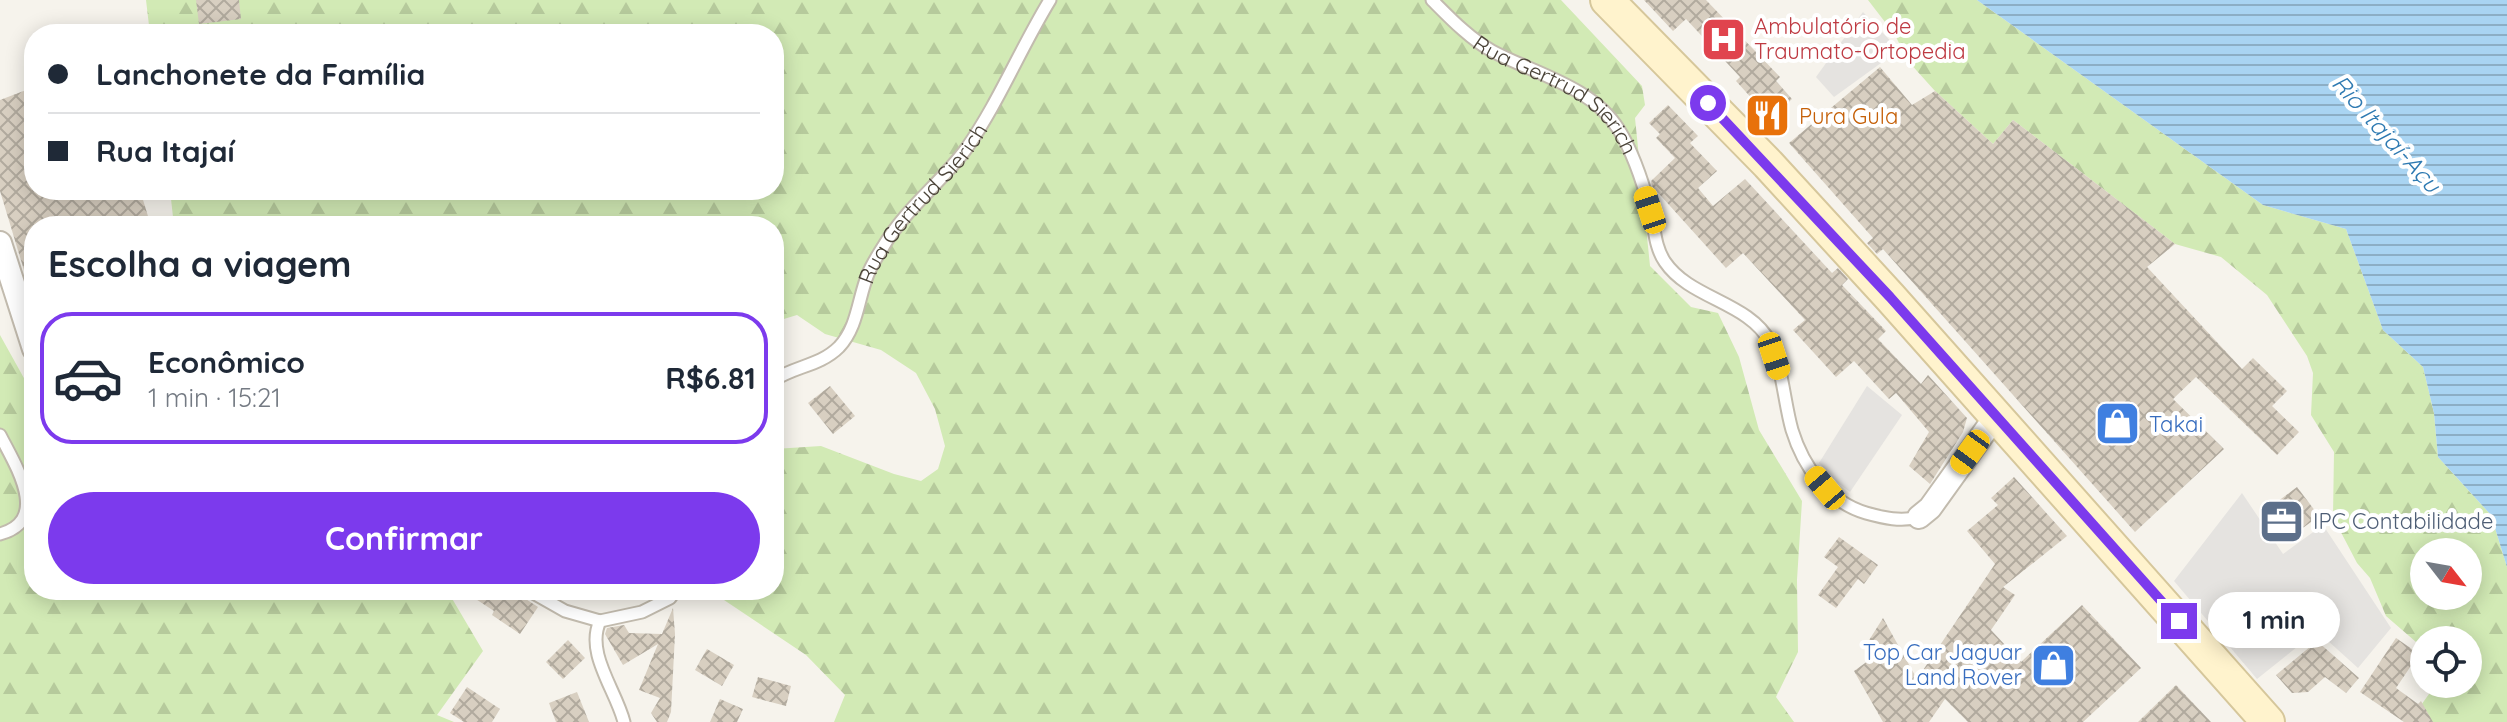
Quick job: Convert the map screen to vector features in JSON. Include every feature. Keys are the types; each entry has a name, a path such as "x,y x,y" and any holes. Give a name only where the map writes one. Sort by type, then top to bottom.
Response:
{"main road":[{"path":"1607,0 1768,164 2268,722"}],"street":[{"path":"0,243 24,318"},
{"name":"Rua Gertrud Sierich","path":"1919,517 1930,508 1996,416"}],"lane":[{"name":"Rua Gertrud Sierich","path":"784,376 826,359 842,344 855,319 867,274 884,245 906,213 962,154 989,117 1028,37 1050,0"},
{"name":"Rua Gertrud Sierich","path":"1432,0 1490,50 1560,81 1592,101 1618,129 1636,165 1657,244 1665,262 1680,277 1745,317 1770,342 1787,398 1792,429 1812,471 1825,488 1858,511 1906,521 1919,517"},
{"path":"0,435 24,483"},
{"path":"0,534 10,531 24,517"},
{"path":"546,600 565,611 600,621 642,612 666,600"},
{"path":"600,621 595,632 595,643 624,722"}],"green space":[{"path":"146,0 1561,0 1642,86 1645,105 1635,118 1650,266 1691,307 1718,313 1739,357 1759,430 1802,501 1797,580 1798,652 1776,697 1794,722 834,722 845,695 806,655 724,600 784,600 784,448 821,446 921,481 938,469 945,446 935,409 916,373 881,350 825,334 797,315 784,319 784,216 173,216 171,200 784,200 784,24 149,24"},
{"path":"1868,0 1977,0 2263,205 2346,229 2383,330 2423,367 2434,413 2438,457 2491,515 2507,567 2507,722 2424,722 2419,708 2426,698 2482,698 2482,626 2410,626 2410,637 2386,616 2370,578 2357,563 2333,517 2334,452 2311,415 2313,373 2307,356 2267,295 2221,257 2175,244 2013,120 1993,144 1935,91 1908,61 1895,35"},
{"path":"0,335 24,378 24,600 453,600 483,651 437,715 454,722 0,722"}],"shaded area":[{"path":"1863,12 1899,50 1834,97 1816,77"},
{"path":"1867,386 1902,415 1850,492 1819,463"},
{"path":"2242,493 2283,554 2323,525 2391,628 2358,668 2317,631 2257,679 2174,581"}],"water":[{"name":"Rio Itajaí-Açu","path":"1977,0 2507,0 2507,567 2491,515 2438,457 2434,413 2423,367 2383,330 2346,229 2263,205"}],"building":[{"path":"196,0 239,0 241,19 199,24"},
{"path":"1644,0 1706,0 1780,77 1776,81 1792,99 1767,122 1751,105 1755,102 1736,81 1740,77 1686,19 1673,31"},
{"path":"1880,67 1912,105 1935,91 1993,144 2013,120 2175,244 2147,267 2242,369 2253,358 2287,391 2272,406 2299,432 2277,455 2196,377 2173,399 2224,449 2135,532 1883,249 1877,254 1867,243 1873,238 1789,143"},
{"path":"24,91 24,200 143,200 148,216 24,216 24,270 0,191 0,100"},
{"path":"1668,105 1698,136 1690,143 1717,171 1698,188 1713,206 1745,179 1832,273 1838,268 1848,279 1842,285 1886,331 1878,339 1921,384 1928,375 1967,418 1963,432 1930,484 1909,466 1929,432 1896,393 1889,399 1854,361 1836,377 1793,330 1805,320 1743,253 1726,268 1652,186 1651,181 1675,158 1656,138 1660,134 1649,123"},
{"path":"830,386 855,416 833,434 808,403"},
{"path":"2014,477 2067,536 2003,587 2015,595 1991,630 2021,662 2082,605 2141,668 2083,722 1968,722 1945,699 1929,722 1883,722 1854,671 1872,658 1866,645 1883,618 1917,679 1995,564 1967,531 1998,505 1991,498"},
{"path":"2297,487 2319,516 2284,542 2262,513"},
{"path":"1839,537 1878,565 1864,584 1858,579 1836,608 1818,595 1838,567 1824,557"},
{"path":"477,600 527,600 538,607 520,634 492,615 494,611"},
{"path":"673,608 675,634 671,712 667,722 657,722 651,713 660,698 639,690 658,644 623,665 605,634 607,628 624,625 629,633 662,634"},
{"path":"2396,638 2410,648 2410,667 2396,688 2418,704 2421,701 2433,722 2404,722 2360,692"},
{"path":"568,640 585,658 563,679 546,662"},
{"path":"2317,641 2359,678 2346,693 2325,677 2308,692 2292,693 2276,675"},
{"path":"707,649 734,665 722,686 695,670"},
{"path":"758,677 791,686 786,706 752,697"},
{"path":"2176,685 2211,722 2138,722"},
{"path":"467,687 500,709 492,722 464,722 450,713"},
{"path":"577,692 589,722 556,722 549,703"},
{"path":"720,699 743,709 737,722 710,722"}],"place":[{"name":"Ambulatório de Traumato-Ortopedia","path":"1723,39"},
{"name":"Pura Gula","path":"1768,116"},
{"name":"Takai","path":"2118,424"},
{"name":"IPC Contabilidade","path":"2282,521"},
{"name":"Top Car Jaguar Land Rover","path":"2053,665"}],"route":[{"path":"1708,103 1890,297 2179,621"}]}
